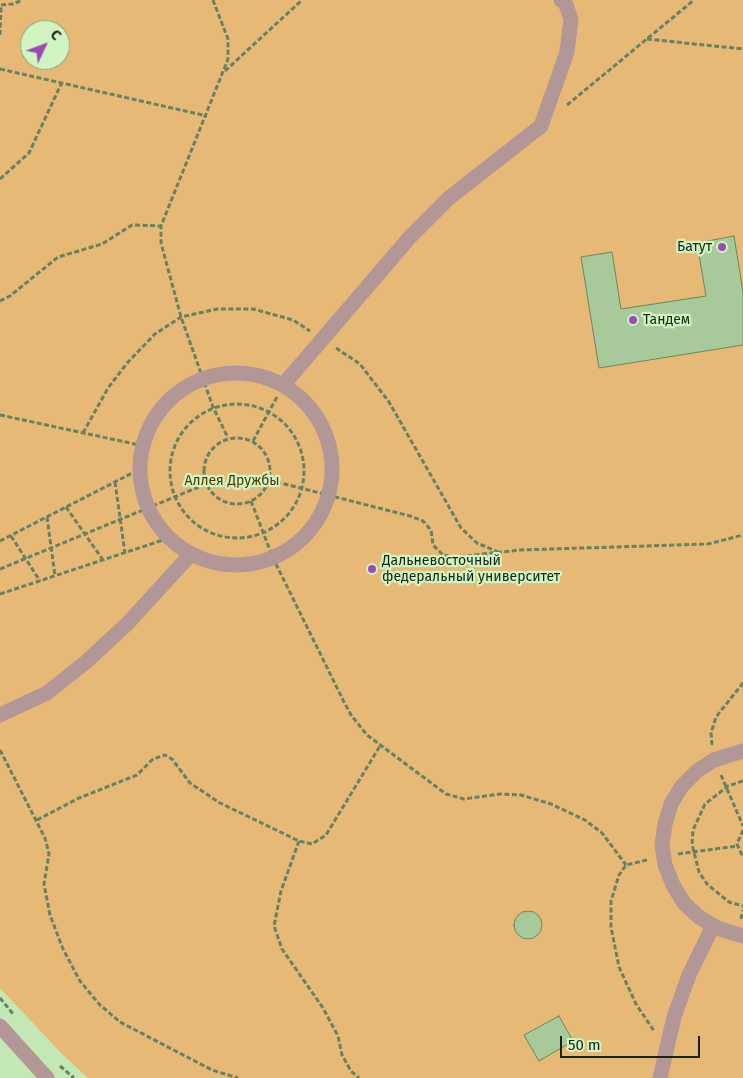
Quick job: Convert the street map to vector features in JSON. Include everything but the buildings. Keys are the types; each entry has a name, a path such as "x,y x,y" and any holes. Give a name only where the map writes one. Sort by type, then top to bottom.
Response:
{"street":[{"path":"284,384 410,237 449,198 541,126 567,52 571,19 565,2 562,0"},
{"path":"226,372 256,374 284,384 309,404 326,432 333,463 330,494 317,522 312,528 296,545 273,558 243,565 216,563 191,554 169,538 157,524 148,507 142,488 140,469 146,432 167,401 202,377 226,372"},
{"path":"0,715 47,693 86,662 128,623 191,554"},
{"path":"743,751 714,760 697,771 682,786 671,804 665,824 662,845 673,885 684,903 699,917 713,926 743,936"},
{"path":"660,1078 668,1042 689,975 713,926"},
{"path":"0,1026 47,1078"}],"path":[{"path":"0,36 0,5 13,4 22,0"},
{"path":"213,0 228,39 228,58 196,144 161,226 161,243 181,317 202,377 228,438"},
{"path":"223,72 302,0"},
{"path":"564,108 694,0"},
{"path":"647,39 743,49"},
{"path":"0,69 207,116"},
{"path":"0,179 29,153 62,82"},
{"path":"1,299 10,296 58,257 102,244 132,224 161,226"},
{"path":"83,433 108,388 128,362 155,334 181,317 216,309 253,308 293,320 360,364 389,402 461,528 477,543 498,552"},
{"path":"254,441 284,384"},
{"path":"228,404 248,404 269,412 283,421 295,437 303,456 304,475 302,488 291,512 277,526 264,533 240,539 220,536 201,528 186,515 175,497 170,477 171,456 178,437 192,420 214,407 228,404"},
{"path":"0,415 144,446"},
{"path":"242,437 254,441 266,454 270,463 269,480 264,491 251,501 238,504 229,503 212,493 206,484 204,463 208,454 215,445 228,438 242,437"},
{"path":"0,541 140,469"},
{"path":"269,480 330,494 424,521 431,530 433,545 443,555 708,544 743,535"},
{"path":"115,482 125,553"},
{"path":"0,569 206,484"},
{"path":"251,501 273,558 343,700 351,715 380,746 412,767 446,794 464,799 500,794 521,795 551,804 585,820 602,833 626,865"},
{"path":"66,507 103,560"},
{"path":"48,517 55,576"},
{"path":"11,536 40,581"},
{"path":"0,589 0,594 169,538"},
{"path":"37,820 78,798 137,775 153,759 165,755 172,759 190,783 220,803 298,841 312,844 326,835 380,746"},
{"path":"0,750 37,820 49,854 44,884 50,915 63,949 80,981 99,1004 120,1022 212,1070 238,1078"},
{"path":"743,781 728,786 706,804 694,830 693,852 699,872 707,884 729,902 743,906"},
{"path":"743,830 738,839 737,846 743,857"},
{"path":"298,841 281,891 274,926 282,949 323,1008 338,1036 342,1055 351,1071 359,1078"},
{"path":"668,1042 653,1030 640,1011 619,967 611,927 611,901 619,875 626,865 664,856 737,846"}],"green space":[{"name":"Дальневосточный федеральный университет","path":"0,0 743,0 743,1078 88,1078 63,1055 0,988"}],"place":[{"name":"Батут","path":"722,247"},
{"name":"Тандем","path":"633,320"},
{"name":"Дальневосточный федеральный университет","path":"372,569"}],"park label":[{"name":"Аллея Дружбы","path":"232,481"}]}
